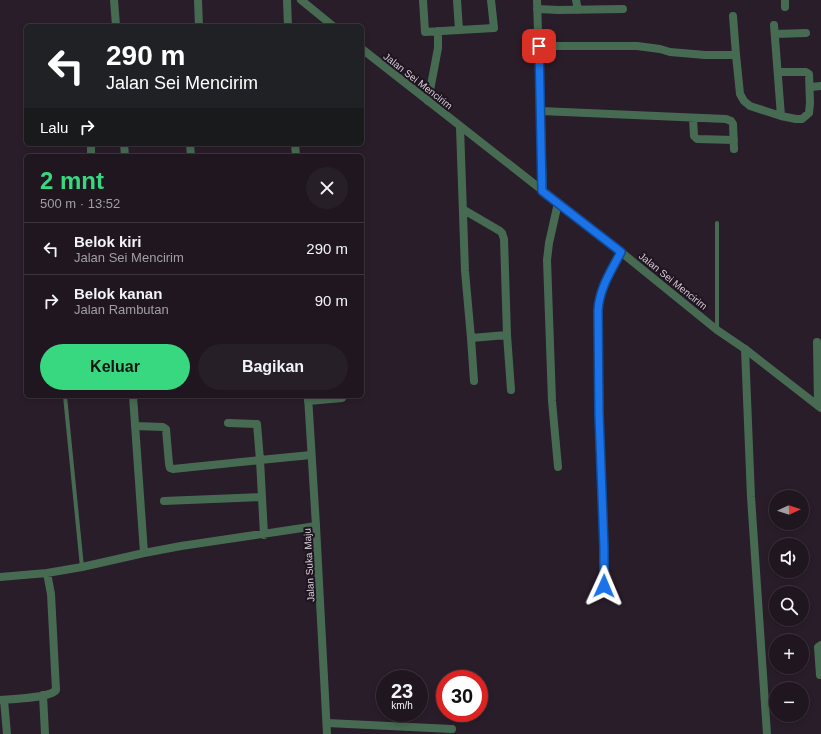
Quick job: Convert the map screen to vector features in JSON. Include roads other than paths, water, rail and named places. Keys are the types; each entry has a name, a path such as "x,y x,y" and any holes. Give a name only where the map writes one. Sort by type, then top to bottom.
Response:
{"street":[{"path":"114,0 116,24"},
{"path":"198,0 199,24"},
{"path":"287,0 288,24"},
{"path":"301,0 331,24"},
{"path":"423,0 424,32 494,28 491,0"},
{"path":"457,0 459,30"},
{"path":"537,0 542,191"},
{"path":"576,0 578,10"},
{"path":"538,9 622,9"},
{"path":"733,16 731,55 740,94 744,101 750,106 781,116 796,119 805,117 809,113 810,103 809,74 806,72 778,72"},
{"path":"774,25 781,116"},
{"path":"428,102 438,48 438,31"},
{"path":"775,34 806,33"},
{"path":"539,46 637,46 670,52 731,55"},
{"name":"Jalan Sei Mencirim","path":"364,51 621,252 717,330 745,349 819,407"},
{"path":"810,87 821,86"},
{"path":"540,111 726,119 731,121 733,124 734,149"},
{"path":"693,118 694,136 697,138 734,140"},
{"path":"460,126 465,271 474,381"},
{"path":"558,203 549,243 547,260 552,401 558,467"},
{"path":"464,210 502,233 504,239 507,335 511,390"},
{"path":"604,586 599,414 598,300 602,288 621,252"},
{"path":"471,338 507,335"},
{"path":"817,342 819,407"},
{"path":"745,349 751,497 767,734"},
{"path":"133,398 144,553"},
{"path":"308,399 342,398"},
{"name":"Jalan Suka Maju","path":"308,399 328,734"},
{"path":"228,423 257,424 264,535"},
{"path":"135,426 166,428 169,464 170,468 173,469 312,455"},
{"path":"164,501 262,497"},
{"path":"0,577 47,573 181,546 264,535 316,526"},
{"path":"6,734 2,700 54,693 56,686 51,594 47,573"},
{"path":"820,675 818,647 821,645"},
{"path":"43,695 45,734"},
{"path":"327,724 452,729"}],"lane":[{"path":"717,330 718,223"},
{"path":"65,398 82,567"}]}
